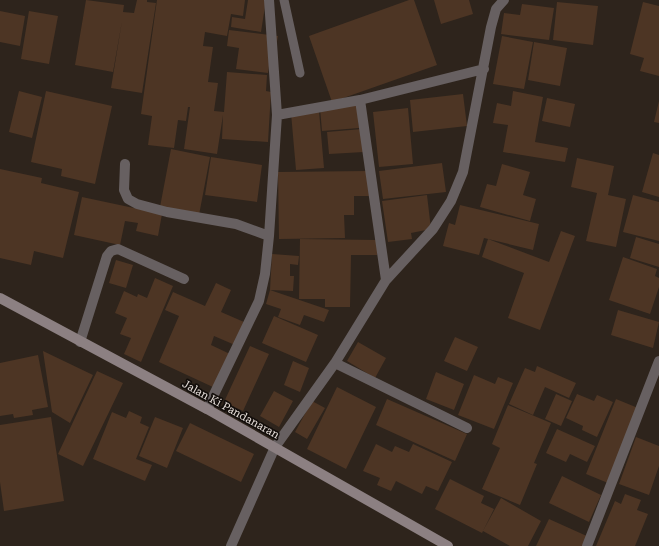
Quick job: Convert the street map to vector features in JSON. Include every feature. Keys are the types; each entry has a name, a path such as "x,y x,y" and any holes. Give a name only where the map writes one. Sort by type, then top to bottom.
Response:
{"main road":[{"name":"Jalan Ki Pandanaran","path":"0,298 208,409 448,546"}],"street":[{"path":"208,409 258,301 265,274 277,115 269,0"},
{"path":"231,546 275,447 335,363 386,280 433,229 457,189 463,172 496,9 504,0"},
{"path":"277,115 360,100 484,69"},
{"path":"360,100 386,280"},
{"path":"125,164 124,190 128,199 137,204 167,212 236,224 269,236"},
{"path":"80,342 107,256 111,251 118,249 184,279"},
{"path":"587,546 659,361"},
{"path":"335,363 468,428"}],"lane":[{"path":"284,0 300,74"}],"building":[{"path":"86,0 124,5 123,12 134,13 137,0 147,0 147,2 156,3 142,93 111,88 122,21 113,72 75,65"},
{"path":"157,0 245,0 243,16 231,14 227,36 205,32 203,46 213,47 208,82 218,83 214,111 224,112 227,72 267,75 266,91 271,92 268,142 222,139 223,115 217,154 184,149 190,107 188,107 186,121 178,120 174,148 148,145 152,116 141,114"},
{"path":"248,0 266,0 261,32 231,27 232,17 245,19"},
{"path":"409,0 414,0 437,65 332,102 309,36"},
{"path":"434,0 469,0 473,14 441,24"},
{"path":"557,2 598,6 593,45 553,40"},
{"path":"643,2 659,6 659,76 640,71 644,58 630,54"},
{"path":"522,4 554,8 549,40 501,34 504,13 520,15"},
{"path":"0,11 25,16 20,46 0,42"},
{"path":"29,11 58,16 49,64 21,59"},
{"path":"229,30 278,36 275,52 271,52 268,73 236,69 239,48 227,46"},
{"path":"502,36 533,42 524,89 493,84"},
{"path":"534,42 567,48 560,86 528,80"},
{"path":"19,91 42,97 32,138 9,132"},
{"path":"46,91 112,106 95,184 61,176 62,169 31,162"},
{"path":"513,91 543,97 535,142 568,148 565,162 503,152 508,125 493,123 497,103 511,106"},
{"path":"463,94 467,126 413,132 410,100"},
{"path":"547,98 575,104 570,127 542,121"},
{"path":"659,101 659,123 654,122"},
{"path":"357,105 359,128 322,131 320,108"},
{"path":"408,108 413,164 379,167 373,112"},
{"path":"319,111 324,168 296,170 291,113"},
{"path":"362,129 364,152 329,154 327,132"},
{"path":"171,149 210,157 199,215 160,207"},
{"path":"653,153 659,155 659,197 642,192"},
{"path":"211,157 262,165 257,202 205,195"},
{"path":"577,158 614,166 608,195 626,199 616,247 586,241 597,193 571,187"},
{"path":"442,163 446,192 383,199 379,171"},
{"path":"502,164 530,172 523,195 536,199 530,221 480,207 487,184 496,186"},
{"path":"0,169 42,178 41,183 79,192 63,258 34,251 31,265 0,258"},
{"path":"368,171 369,196 354,196 354,215 344,215 345,238 279,239 278,172"},
{"path":"427,195 431,229 411,233 412,239 388,242 382,201"},
{"path":"633,195 659,202 659,241 623,232"},
{"path":"82,197 162,214 158,236 136,231 138,223 125,221 120,245 74,235"},
{"path":"460,205 539,224 533,250 484,238 479,255 443,246 449,223 455,225"},
{"path":"561,231 575,236 540,330 508,318 524,273 482,257 488,239 549,262"},
{"path":"636,237 659,244 659,267 630,258"},
{"path":"300,239 377,240 377,255 351,255 350,307 325,307 325,299 299,299"},
{"path":"272,254 299,256 298,265 290,264 290,276 294,276 293,291 270,290"},
{"path":"623,257 657,269 655,276 659,278 659,287 650,314 609,300"},
{"path":"116,260 133,265 126,288 109,283"},
{"path":"155,278 173,286 141,362 124,354 131,338 120,334 127,318 115,313 124,291 137,297 138,294 147,298"},
{"path":"216,283 231,290 221,312 244,322 235,345 214,336 211,345 230,354 215,388 159,362 179,316 165,310 173,292 205,306"},
{"path":"270,290 329,310 324,322 304,315 300,325 278,317 281,309 266,304"},
{"path":"618,310 659,322 653,348 611,335"},
{"path":"274,316 318,335 306,362 262,343"},
{"path":"455,337 478,347 467,371 444,361"},
{"path":"358,342 386,358 375,378 347,361"},
{"path":"250,346 269,354 243,411 224,402"},
{"path":"43,351 93,375 70,423 52,412"},
{"path":"38,355 48,407 32,410 33,415 14,418 13,414 0,416 0,363"},
{"path":"293,361 309,368 300,392 284,385"},
{"path":"537,366 576,383 569,398 545,387 533,415 509,404 525,368 535,372"},
{"path":"97,371 123,383 83,466 58,454"},
{"path":"436,372 464,384 454,410 426,399"},
{"path":"474,375 495,384 498,377 513,383 494,429 458,415"},
{"path":"337,387 376,407 346,469 307,449"},
{"path":"274,391 293,401 279,427 260,416"},
{"path":"556,394 572,401 561,426 545,419"},
{"path":"577,394 594,401 597,395 613,402 597,437 582,430 583,426 566,418"},
{"path":"387,399 467,434 455,461 376,425"},
{"path":"616,399 638,408 608,483 586,474"},
{"path":"312,401 325,408 307,439 295,432"},
{"path":"508,405 551,423 534,463 537,464 520,505 482,489 500,448 492,444"},
{"path":"129,411 142,417 140,423 149,427 136,459 152,465 145,481 93,459 112,412 126,418"},
{"path":"51,417 64,501 4,511 0,482 0,425"},
{"path":"155,417 183,428 167,468 139,456"},
{"path":"190,423 254,454 241,482 176,451"},
{"path":"557,429 595,446 587,462 570,454 566,462 546,453"},
{"path":"636,437 659,446 659,466 649,495 619,484"},
{"path":"376,444 392,452 395,446 409,452 413,444 452,462 438,491 426,486 422,494 396,481 391,491 377,485 380,478 363,471"},
{"path":"562,476 601,495 589,522 549,503"},
{"path":"450,479 484,496 481,503 494,509 482,533 435,509"},
{"path":"625,494 641,500 637,510 648,514 635,546 596,546 615,501 621,504"},
{"path":"501,498 541,521 528,546 510,546 483,531"},
{"path":"549,519 589,537 585,546 536,546"}]}
